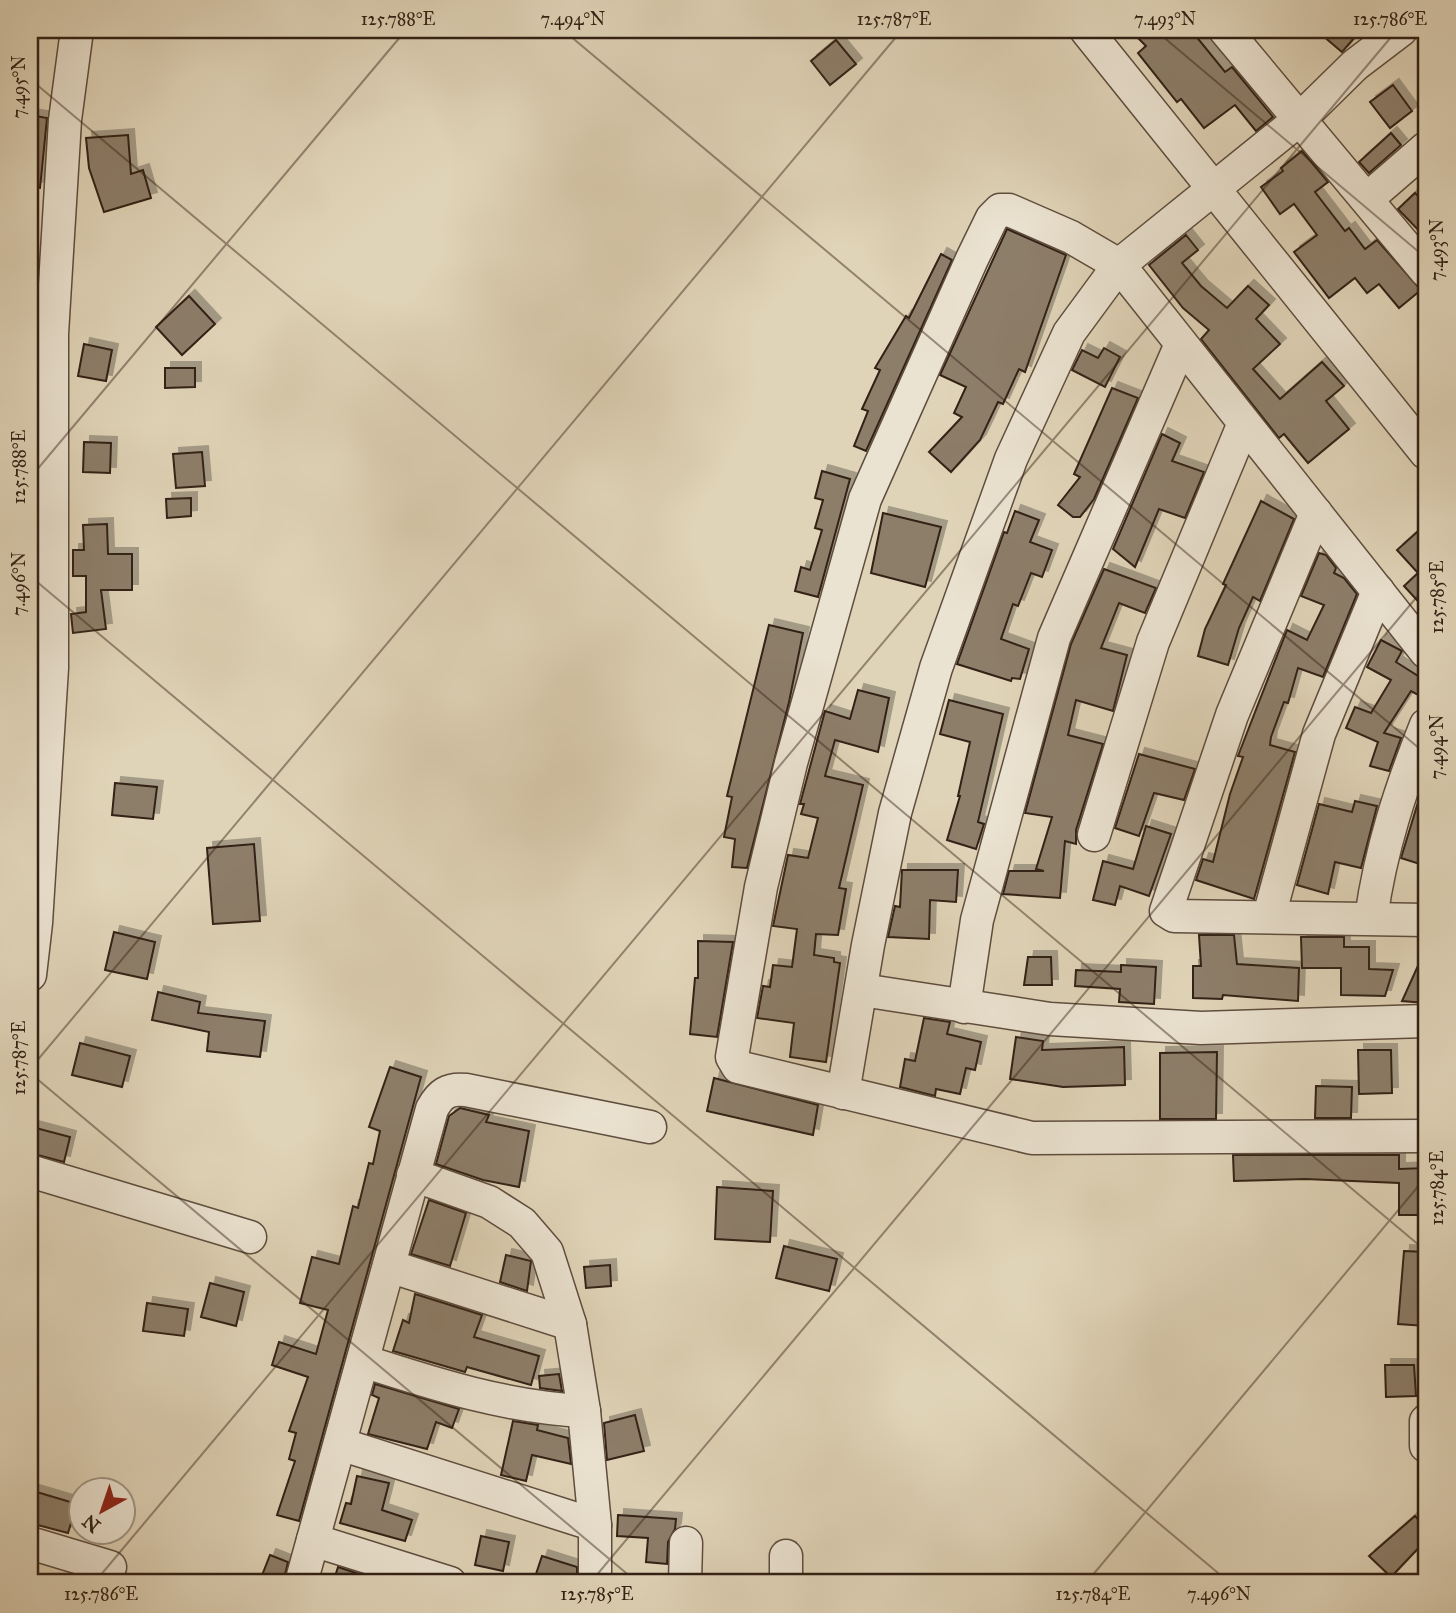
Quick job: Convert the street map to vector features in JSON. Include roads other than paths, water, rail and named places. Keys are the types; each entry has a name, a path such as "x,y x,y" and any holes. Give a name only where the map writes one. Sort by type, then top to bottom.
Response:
{"street":[{"path":"30,975 36,923 41,676 40,541 65,120 77,30"},
{"path":"1086,30 1426,453"},
{"path":"843,1093 862,990 867,945 895,814 936,668 1011,459 1069,333 1119,265 1300,118 1355,65 1401,30"},
{"path":"1228,31 1426,271"},
{"path":"1367,199 1426,148"},
{"path":"1426,652 1119,265 1071,237 1022,216 1004,209 995,213 866,499 790,762 761,887 732,1057 738,1067 1032,1138 1426,1136"},
{"path":"964,1007 977,920 1054,638 1181,344"},
{"path":"1094,835 1153,642 1244,423"},
{"path":"1316,513 1233,715 1166,911 1174,916 1426,920"},
{"path":"1269,916 1320,734 1378,591"},
{"path":"1371,918 1379,861 1390,822 1426,725"},
{"path":"862,990 1050,1019 1201,1028 1426,1021"},
{"path":"300,1583 432,1109 445,1092 456,1089 650,1128"},
{"path":"30,1171 250,1237"},
{"path":"413,1175 489,1202 522,1223 547,1252 570,1324 584,1411 595,1525 595,1583"},
{"path":"389,1266 570,1324"},
{"path":"363,1361 470,1396 544,1409 584,1411"},
{"path":"1426,1424 1426,1446"},
{"path":"340,1444 595,1525"},
{"path":"313,1540 450,1583"},
{"path":"30,1543 110,1567"},
{"path":"685,1583 686,1543"}]}
